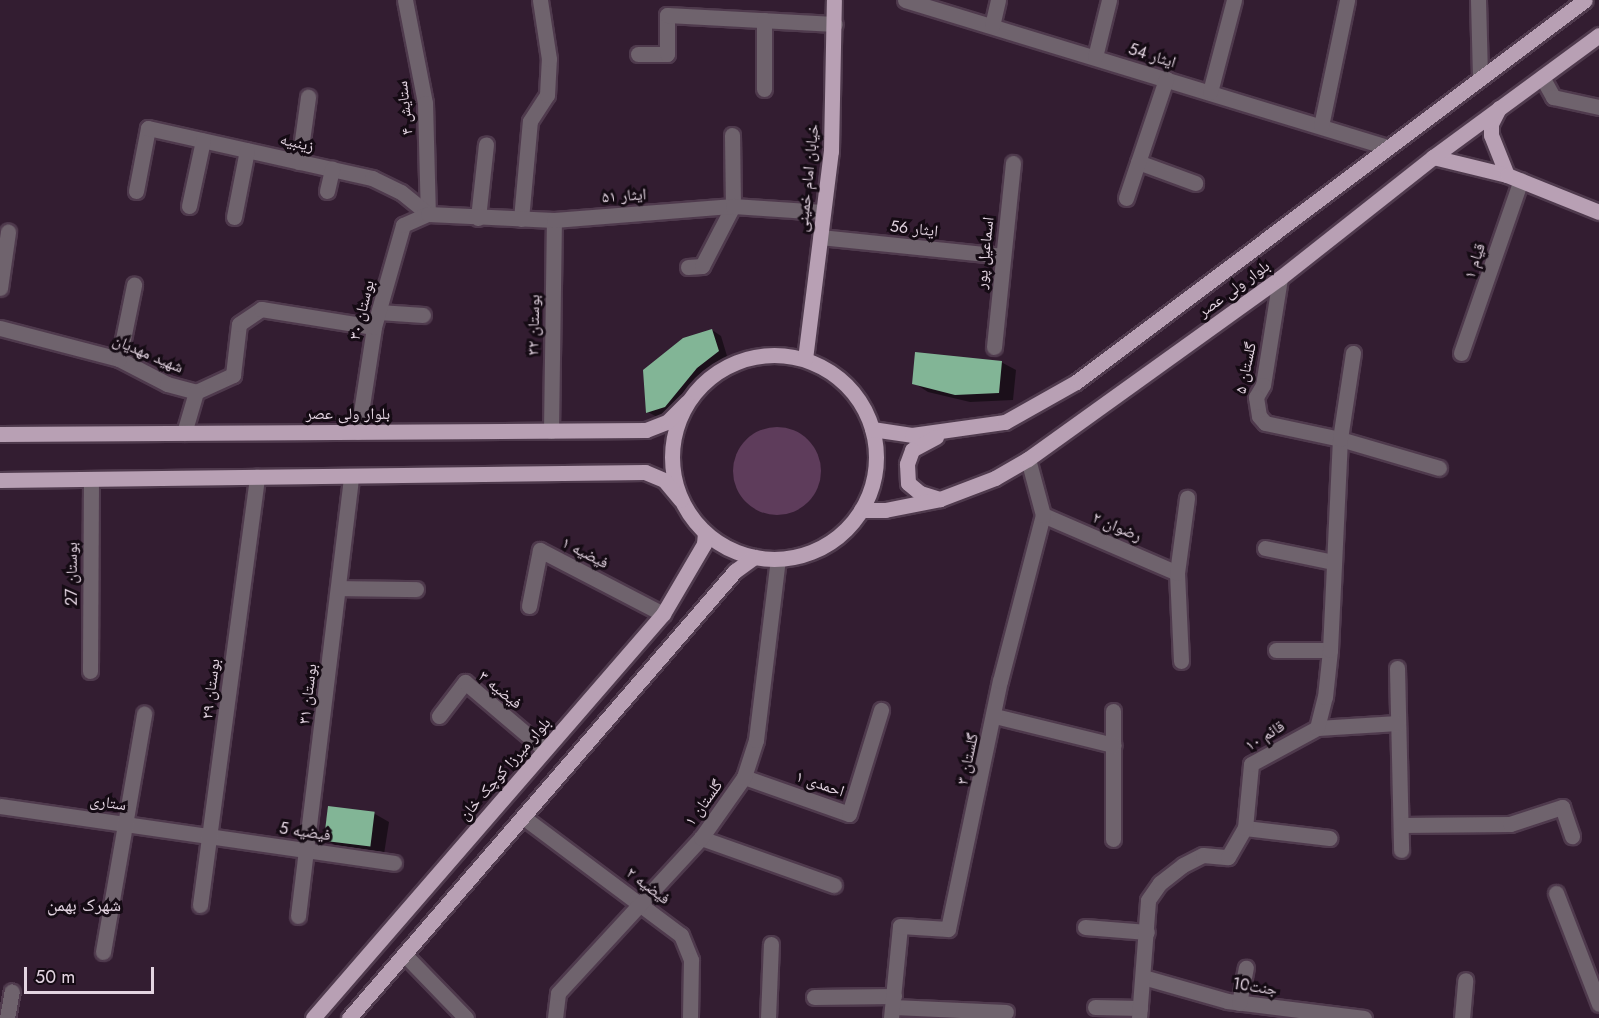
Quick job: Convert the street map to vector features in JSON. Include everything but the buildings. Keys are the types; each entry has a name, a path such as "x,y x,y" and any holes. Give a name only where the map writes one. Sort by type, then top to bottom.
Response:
{"main road":[{"name":"خیابان امام خمینی","path":"805,359 831,151 834,0"},
{"name":"بلوار ولی عصر","path":"872,429 912,435 948,433 1005,422 1076,382 1480,76 1585,0"},
{"name":"بلوار ولی عصر","path":"861,510 885,510 940,500 994,478 1028,459 1280,278 1433,157 1599,35"},
{"path":"1499,108 1491,135 1514,178"},
{"path":"1433,157 1514,178 1599,212"},
{"path":"0,480 645,472 664,480 705,532 729,549 754,557 778,559 823,546 845,530 861,510 875,468 872,429 860,402 842,380 805,359 774,354 737,361 705,380 687,402 676,428 672,455 681,500"},
{"name":"بلوار ولی عصر","path":"0,434 646,430 667,422 687,402"},
{"path":"940,500 920,493 908,483 907,464 912,450 948,433"},
{"name":"بلوار میرزا کوچک خان","path":"313,1018 663,614 704,544 705,532"},
{"path":"349,1018 735,571 754,557"}],"street":[{"name":"ستایش ۴","path":"405,0 425,103 428,214"},
{"path":"521,219 530,121 548,95 549,59 540,0"},
{"name":"ایثار 54","path":"905,0 1387,147"},
{"path":"992,26 998,0"},
{"path":"1095,57 1109,0"},
{"path":"1210,92 1233,0"},
{"path":"1321,126 1347,0"},
{"path":"1478,0 1480,76"},
{"path":"638,54 667,54 667,15 835,24"},
{"path":"764,20 764,89"},
{"path":"1542,77 1553,97 1599,107"},
{"path":"1126,198 1166,79"},
{"path":"299,162 308,97"},
{"name":"زینبیه","path":"136,191 148,128 372,178 401,192 428,214"},
{"path":"688,267 702,266 733,206 732,135"},
{"path":"189,206 203,140"},
{"path":"478,218 486,144"},
{"path":"234,217 247,150"},
{"path":"1138,162 1195,183"},
{"name":"اسماعیل پور","path":"994,347 1012,163"},
{"path":"327,191 332,169"},
{"name":"قیام ۱","path":"1461,353 1514,178"},
{"name":"ایثار ۵۱","path":"428,214 554,220 733,206 823,212"},
{"name":"بوستان ۳۰","path":"358,432 377,320 403,225 428,214"},
{"name":"بوستان ۳۲","path":"551,431 554,220"},
{"path":"0,288 8,232"},
{"name":"ایثار 56","path":"820,237 1003,256"},
{"name":"گلستان ۵","path":"1280,278 1263,385 1256,397 1259,417 1265,423 1340,439"},
{"path":"119,359 134,285"},
{"name":"شهید مهدیان","path":"0,328 119,359 167,384 196,392 233,375 239,324 261,309 377,320"},
{"path":"377,320 423,315"},
{"path":"1353,353 1340,439 1330,650 1325,697 1317,728 1398,723"},
{"path":"184,433 196,392"},
{"path":"1340,439 1439,468"},
{"name":"گلستان ۳","path":"893,1007 900,926 948,929 995,716 1000,681 1043,515 1028,459"},
{"name":"بوستان ۳۱","path":"298,916 340,588 351,476"},
{"name":"بوستان ۲۹","path":"200,905 257,477"},
{"name":"بوستان 27","path":"90,670 91,479"},
{"path":"1182,661 1177,573 1187,498"},
{"name":"رضوان ۲","path":"1043,515 1177,573"},
{"path":"1265,548 1333,562"},
{"name":"فیضیه ۱","path":"529,606 540,550 663,614"},
{"name":"گلستان ۱","path":"555,1018 558,993 644,904 701,838 744,777 756,740 778,559"},
{"path":"340,588 416,589"},
{"path":"1276,650 1330,650"},
{"path":"1397,668 1401,850"},
{"name":"فیضیه ۳","path":"438,716 465,682 545,750"},
{"name":"احمدی ۱","path":"744,777 849,814 881,710"},
{"path":"1113,711 1113,839"},
{"path":"103,952 144,714"},
{"path":"995,716 1113,745"},
{"name":"قائم ۱۰","path":"1139,1013 1148,900 1160,883 1203,855 1228,857 1245,828 1251,764 1317,728"},
{"name":"ستاری","path":"0,806 210,836"},
{"path":"1401,825 1510,824 1562,807 1572,836"},
{"name":"فیضیه ۲","path":"523,817 644,904 681,935 691,960 690,1018"},
{"path":"1245,828 1329,838"},
{"name":"فیضیه 5","path":"210,836 394,863"},
{"path":"701,838 834,885"},
{"path":"1556,893 1599,1004"},
{"path":"1085,927 1147,932"},
{"path":"768,1018 771,944"},
{"path":"404,954 466,1018"},
{"path":"1239,1003 1246,968"},
{"name":"جنت10","path":"1143,977 1239,1003 1294,1014 1364,1018"},
{"path":"1462,1018 1465,980"},
{"path":"7,1018 12,991"},
{"path":"814,997 893,1007 1006,1012"},
{"path":"1095,1007 1139,1013"}],"shaded area":[{"path":"777,427 802,434 814,446 821,471 814,496 802,508 777,515 752,508 740,496 733,471 740,446 752,434"}],"district":[{"name":"شهرک بهمن","path":"84,905"}]}
